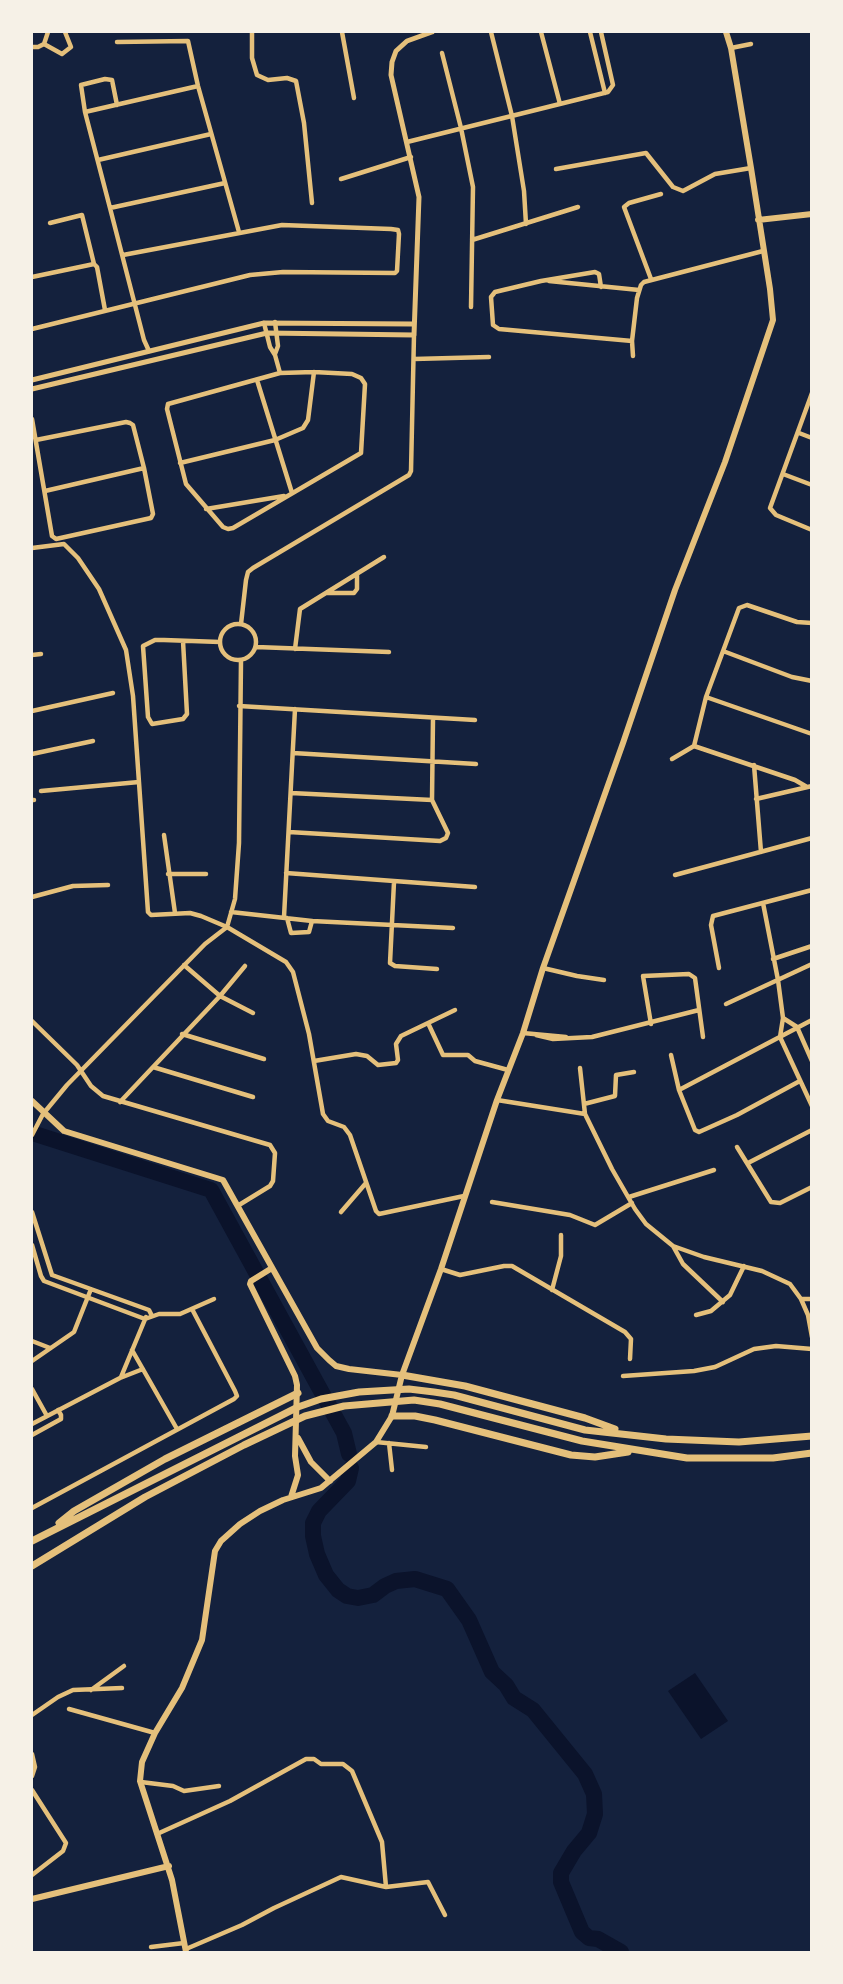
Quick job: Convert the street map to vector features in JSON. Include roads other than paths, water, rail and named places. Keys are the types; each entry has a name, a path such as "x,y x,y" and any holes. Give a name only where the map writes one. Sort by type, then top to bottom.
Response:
{"main road":[{"path":"185,1948 169,1866 140,1781 142,1762 155,1733 182,1688 202,1640 215,1552 221,1541 260,1511 291,1497 317,1491 376,1442 392,1416 402,1375 441,1269 497,1100 523,1033 542,968 675,590 725,462 773,320 771,289 732,48 726,32"},
{"path":"758,220 811,214"},
{"path":"32,1101 64,1131 223,1180 239,1205 269,1269 317,1348 337,1366 466,1386 585,1418 627,1433"},
{"path":"269,1269 251,1280 250,1285 295,1376 298,1393 297,1483 291,1497"},
{"path":"32,1541 299,1406 359,1392 409,1389 444,1393 585,1430 666,1439 739,1442 811,1436"},
{"path":"51,1531 74,1511 122,1483 298,1393"},
{"path":"32,1566 145,1497 305,1416 344,1406 414,1400 440,1404 582,1441 674,1457 773,1458 811,1452"},
{"path":"392,1416 415,1416 435,1420 571,1455 595,1457 632,1451"},
{"path":"297,1436 311,1462 330,1481"},
{"path":"32,1899 169,1866"}],"street":[{"path":"32,47 44,44 48,32"},
{"path":"44,44 62,54 71,47 65,32"},
{"path":"252,32 253,66 257,75 268,80 287,78 296,81 304,123 313,203"},
{"path":"342,32 354,97"},
{"path":"241,624 248,572 409,475 411,471 413,324 419,197 391,75 396,51 407,41 432,32"},
{"path":"491,32 512,116 524,191 526,224"},
{"path":"541,32 560,104"},
{"path":"590,32 605,93"},
{"path":"407,142 611,90 601,32"},
{"path":"117,42 187,40 239,232"},
{"path":"732,48 751,44"},
{"path":"442,53 473,187 471,307"},
{"path":"117,105 112,80 83,83 80,87 146,352"},
{"path":"85,112 198,86"},
{"path":"98,160 211,134"},
{"path":"556,169 646,153 673,187 682,191 715,174 751,168"},
{"path":"341,179 411,157"},
{"path":"110,208 225,183"},
{"path":"651,279 624,207 628,203 661,194"},
{"path":"472,240 578,207"},
{"path":"50,223 82,215 97,268 105,310"},
{"path":"32,329 135,302 265,273 395,274 398,230 282,225 123,255"},
{"path":"633,356 632,341 639,290 644,282 764,251"},
{"path":"32,277 94,264"},
{"path":"601,286 599,274 595,272 494,292 491,297 493,325 499,329 632,341"},
{"path":"541,281 639,290"},
{"path":"275,322 278,346 275,355"},
{"path":"32,380 264,323 413,324"},
{"path":"264,323 280,373"},
{"path":"32,389 267,333 414,335"},
{"path":"414,359 489,357"},
{"path":"180,463 275,440 306,424 314,372"},
{"path":"314,372 352,374 361,378 365,384 362,449 358,456 228,529 205,509 186,484 168,404 280,373 314,372"},
{"path":"257,380 290,494"},
{"path":"811,393 799,433 770,503 772,512 776,515 811,530"},
{"path":"32,419 52,536 56,539 149,520 153,514 133,425 126,422 36,440"},
{"path":"799,433 811,438"},
{"path":"46,491 144,468"},
{"path":"783,474 811,485"},
{"path":"205,509 290,494"},
{"path":"32,548 64,544 89,571 121,635 130,666 146,908 151,915 176,913 201,916 227,927 286,962 293,972 314,1061 323,1114 328,1121 344,1128 350,1135 376,1211 383,1215 464,1196"},
{"path":"295,649 299,611 384,557"},
{"path":"325,593 354,593 357,589 357,575"},
{"path":"672,759 694,746 706,697 735,615 742,605 797,622 811,623"},
{"path":"241,624 250,628 256,637 256,647 251,656 241,660 231,659 223,652 220,642 223,632 230,625 241,624"},
{"path":"183,641 187,714 183,719 152,724 148,717 144,646 155,640 220,642"},
{"path":"256,647 389,652"},
{"path":"723,651 792,677 811,681"},
{"path":"32,655 41,654"},
{"path":"32,1135 43,1114 82,1071 205,944 227,927 234,900 239,843 241,660"},
{"path":"32,711 113,693"},
{"path":"706,697 811,733"},
{"path":"239,706 475,720"},
{"path":"295,709 286,917 291,933 309,932 312,920"},
{"path":"289,832 440,841 446,838 448,832 432,800 433,718"},
{"path":"32,754 93,741"},
{"path":"694,746 795,779 809,787"},
{"path":"293,753 476,764"},
{"path":"754,765 761,852"},
{"path":"41,791 139,782"},
{"path":"755,799 809,787"},
{"path":"291,793 432,800"},
{"path":"163,835 176,913"},
{"path":"675,875 811,838"},
{"path":"286,873 475,887"},
{"path":"168,874 206,874"},
{"path":"394,882 390,962 392,965 437,969"},
{"path":"32,897 57,889 108,885"},
{"path":"719,968 711,925 713,916 811,890"},
{"path":"763,903 783,1018 779,1037 811,1106"},
{"path":"231,912 312,920 453,928"},
{"path":"773,959 811,946"},
{"path":"726,1004 811,964"},
{"path":"184,965 220,996 253,1013"},
{"path":"120,1102 245,966"},
{"path":"542,968 604,979"},
{"path":"651,1024 643,976 692,975 695,978 703,1037"},
{"path":"314,1061 356,1054 367,1056 378,1065 396,1063 396,1044 401,1037 455,1010"},
{"path":"523,1033 553,1034 577,1039 651,1024 699,1010"},
{"path":"783,1018 797,1027 811,1060"},
{"path":"679,1090 811,1020"},
{"path":"32,1021 103,1096 270,1145 275,1153 273,1181 270,1186 239,1205"},
{"path":"428,1023 443,1055 468,1055 475,1060 508,1070"},
{"path":"182,1034 264,1059"},
{"path":"671,1055 679,1090 695,1130 699,1132 798,1082"},
{"path":"153,1067 253,1097"},
{"path":"580,1068 585,1114 632,1203 646,1224 673,1246 688,1270 723,1302"},
{"path":"584,1104 615,1096 616,1075 634,1072"},
{"path":"497,1100 585,1114"},
{"path":"748,1163 811,1130"},
{"path":"737,1147 771,1202 780,1203 811,1186"},
{"path":"629,1197 714,1170"},
{"path":"341,1212 366,1183"},
{"path":"492,1202 570,1215 594,1225 632,1203"},
{"path":"32,1212 52,1275 149,1310 152,1316"},
{"path":"552,1290 561,1256 561,1235"},
{"path":"32,1245 44,1281 145,1320"},
{"path":"673,1246 782,1278 801,1299 808,1315 811,1337"},
{"path":"441,1269 460,1275 512,1266 629,1335 632,1343 630,1359"},
{"path":"696,1315 711,1311 730,1295 744,1266"},
{"path":"32,1361 74,1332 91,1289"},
{"path":"801,1299 811,1299"},
{"path":"145,1320 152,1316 180,1314 214,1300"},
{"path":"32,1508 237,1396 192,1309"},
{"path":"120,1378 149,1310"},
{"path":"32,1342 50,1348"},
{"path":"623,1376 715,1367 754,1349 776,1346 811,1349"},
{"path":"132,1350 177,1429"},
{"path":"32,1424 120,1378 143,1369"},
{"path":"32,1390 47,1416"},
{"path":"32,1435 61,1419 58,1410"},
{"path":"376,1442 426,1447"},
{"path":"389,1443 392,1469"},
{"path":"91,1690 124,1666"},
{"path":"32,1714 65,1693 122,1688"},
{"path":"69,1709 155,1733"},
{"path":"32,1754 35,1767 32,1776"},
{"path":"157,1834 230,1801 306,1759 314,1759 321,1764 343,1764 349,1767 369,1806 382,1842 386,1887"},
{"path":"140,1781 173,1786 184,1791 219,1786"},
{"path":"32,1790 66,1843 63,1851 32,1875"},
{"path":"151,1947 185,1948 222,1934 341,1877 386,1887 428,1882 445,1915"}],"water":[{"path":"695,1673 728,1721 701,1739 668,1691"}],"waterway":[{"path":"32,1133 211,1190 344,1433 349,1454"},
{"path":"351,1468 348,1481 319,1511 313,1523 317,1554 326,1575 338,1590 347,1596 358,1598 373,1595 396,1581 415,1579 447,1589 469,1620 492,1672 506,1685 514,1698 533,1710 585,1774 594,1794 595,1814 589,1833 561,1873 561,1882 582,1932 589,1938 598,1939 621,1952"}]}
